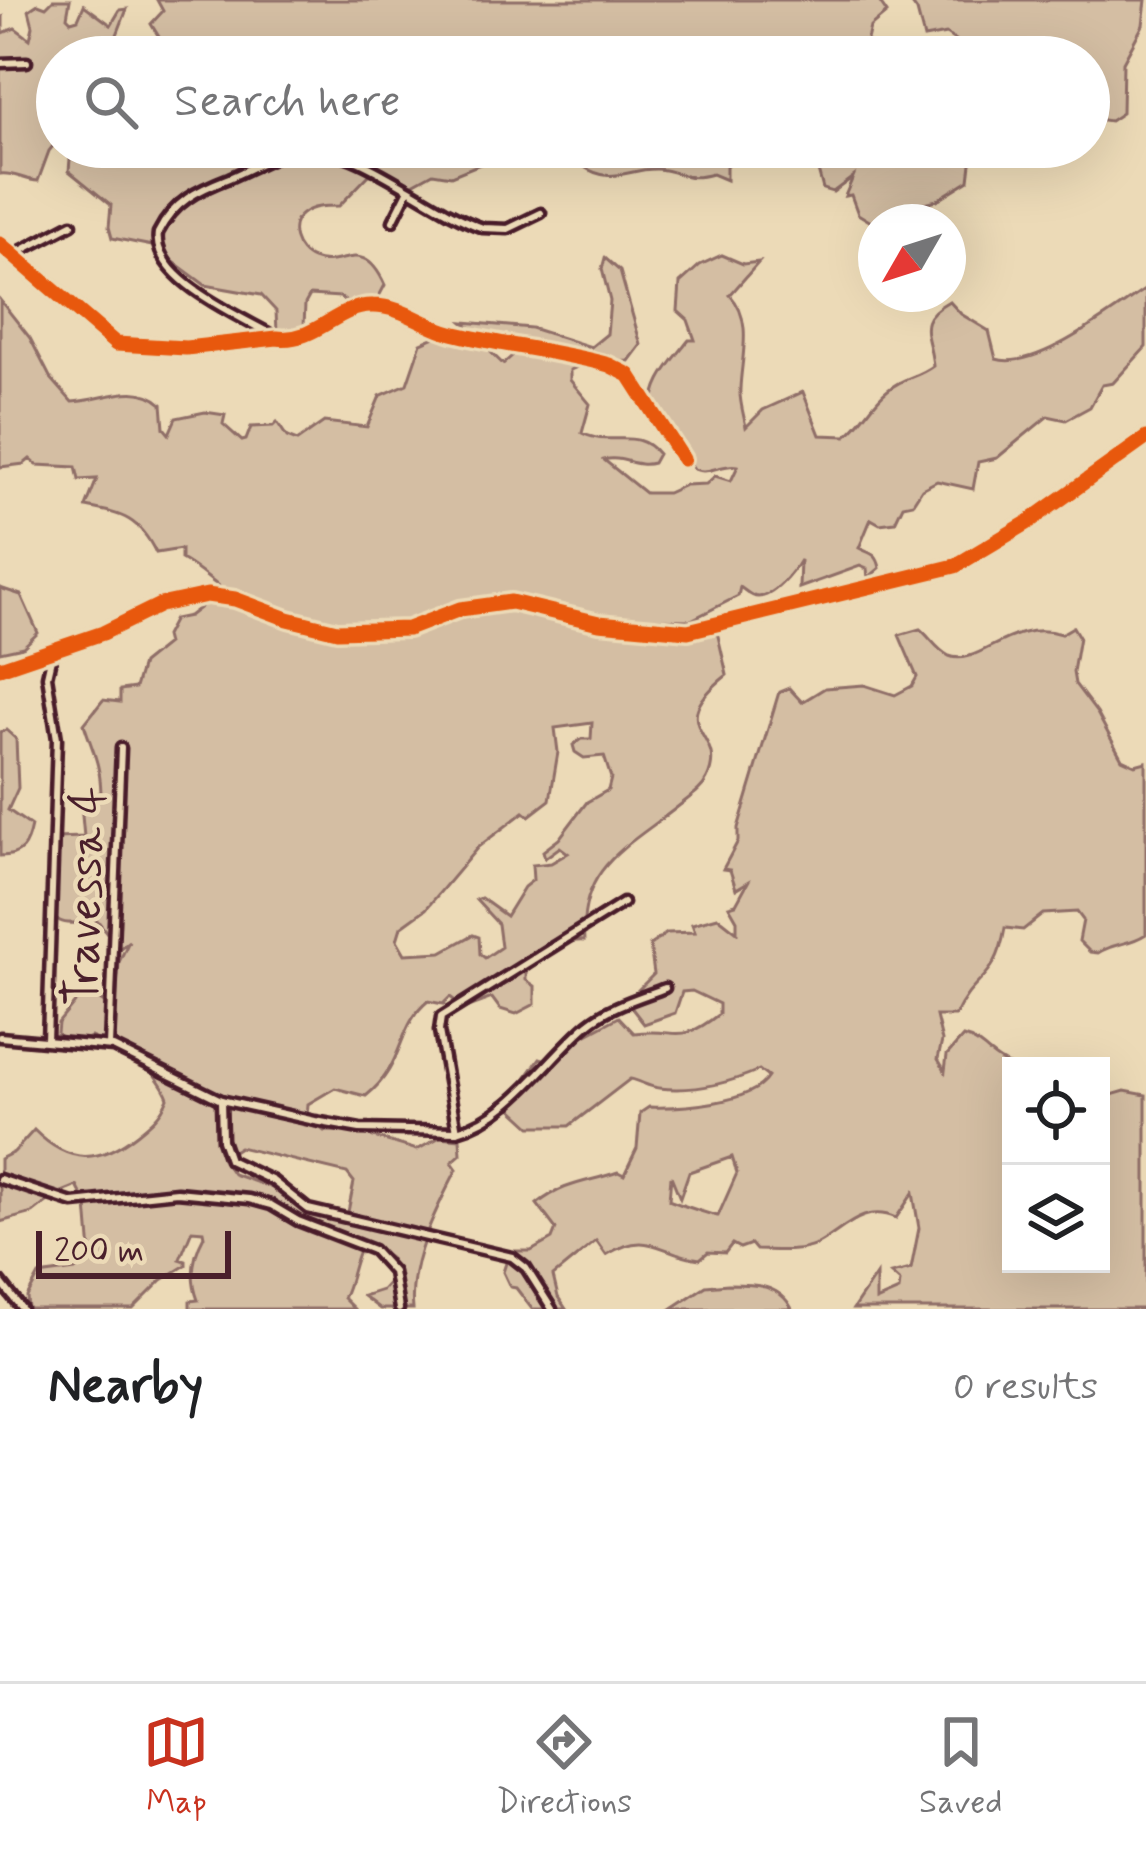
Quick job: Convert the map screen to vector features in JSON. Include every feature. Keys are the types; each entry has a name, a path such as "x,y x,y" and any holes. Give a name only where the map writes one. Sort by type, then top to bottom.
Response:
{"street":[{"path":"0,63 28,62"},
{"path":"255,168 192,193 164,221 157,242 170,271 277,338"},
{"path":"368,168 483,228 508,230 541,213"},
{"path":"393,221 408,191"},
{"path":"13,255 72,224"},
{"path":"0,244 116,344 187,348 307,336 358,308 375,306 445,331 609,364 629,375 683,459"},
{"path":"0,668 103,632 160,605 207,595 235,598 288,619 337,631 408,629 460,609 511,602 599,623 688,631 955,566 1027,524 1146,438"},
{"path":"47,1040 57,739 47,676 53,649"},
{"name":"Travessa 4","path":"110,1046 121,748"},
{"path":"457,1131 441,1017 623,903"},
{"path":"0,1037 110,1046 221,1100 343,1127 457,1131 474,1126 514,1096 590,1022 665,988"},
{"path":"221,1100 224,1151 236,1165 273,1180 308,1209 512,1257 526,1268 552,1309"},
{"path":"0,1179 74,1203 177,1192 271,1204 298,1222 373,1250 393,1272 399,1309"},
{"path":"0,1281 22,1309"}],"shaded area":[{"path":"53,0 70,0 67,17 71,21 78,19 84,5 111,25 120,10 127,9 117,36 36,36 36,168 43,168 38,181 0,174 0,19 3,17 3,33 15,28 30,39 29,10 38,4 46,7"},
{"path":"157,0 878,0 887,13 870,27 868,36 158,36 151,24 163,11"},
{"path":"909,0 1146,0 1143,25 1123,62 1122,113 1110,121 1110,36 923,36"},
{"path":"470,168 451,176 433,173 409,186 369,175 339,206 302,214 294,232 307,256 323,261 351,257 368,261 385,285 376,302 358,311 340,297 310,295 304,326 287,336 277,332 276,311 261,295 205,285 152,246 112,238 111,205 69,171"},
{"path":"586,168 726,168 726,180 712,174 689,176 657,169 620,175"},
{"path":"817,168 970,168 969,180 937,200 920,204 858,204 858,214 851,195 845,196 853,177 833,192 823,189"},
{"path":"722,255 743,264 759,262 730,295 744,328 740,393 746,427 763,410 803,392 820,435 846,436 888,390 933,366 926,329 934,312 959,312 989,331 996,359 1012,361 1073,337 1146,289 1146,347 1113,383 1102,385 1090,407 1066,420 1048,416 997,458 978,462 973,489 937,481 922,489 913,503 903,505 895,522 880,524 871,519 859,548 875,557 880,568 868,578 867,569 860,566 799,588 800,560 764,596 753,596 740,587 738,596 691,620 655,619 641,626 658,632 715,631 718,636 727,675 707,693 696,719 712,763 705,783 626,846 598,876 584,915 584,941 552,950 526,972 526,980 535,986 535,1004 516,1014 500,1009 492,998 465,1008 450,997 443,1004 428,1001 410,1022 388,1071 366,1096 335,1088 308,1104 307,1116 324,1131 357,1132 417,1150 440,1137 460,1139 461,1154 452,1162 457,1169 419,1255 413,1309 380,1309 363,1296 382,1290 391,1280 390,1258 380,1251 358,1253 343,1298 354,1309 190,1309 190,1301 198,1300 194,1267 204,1236 203,1231 192,1230 180,1259 186,1265 162,1280 133,1309 28,1309 27,1297 39,1275 75,1270 91,1254 87,1205 77,1186 57,1194 33,1213 0,1222 0,1159 14,1152 34,1130 73,1155 110,1151 151,1122 168,1098 130,1049 91,1037 64,1041 57,1033 58,1023 77,1000 95,997 106,1004 116,1000 119,962 129,941 119,949 98,921 60,921 50,906 56,838 84,837 81,805 92,793 101,793 98,765 84,724 103,700 120,702 120,690 135,688 142,664 167,644 165,636 174,619 189,616 211,599 242,601 181,559 181,549 156,553 135,524 86,507 97,479 79,480 76,467 37,465 30,459 0,467 0,300 72,402 141,393 162,404 169,434 176,418 205,412 225,415 223,424 242,441 251,427 277,422 287,437 297,441 324,422 367,427 380,396 407,384 421,343 444,333 478,340 503,364 520,349 463,322 531,328 591,347 607,334 610,301 602,269 605,258 620,271 641,345 629,361 589,362 570,370 570,380 590,404 582,433 650,446 658,454 653,463 604,460 645,493 667,493 685,485 706,484 715,476 731,481 738,466 694,469 664,421 654,415 655,394 663,375 689,340 695,340 688,320 678,311 680,283 700,265","holes":["592,723 591,739 573,745 575,752 584,758 604,756 611,778 608,790 587,802 559,839 543,851 545,858 560,847 568,853 551,863 532,865 533,880 506,916 481,898 476,900 498,924 501,947 485,958 480,954 479,937 473,935 442,952 405,954 397,940 401,927 426,909 478,847 524,812 529,816 550,800 558,752 555,728","239,1147 347,1173 354,1182 347,1217 308,1208 273,1188 233,1174 222,1158"]},
{"path":"0,588 21,595 38,633 23,647 0,652"},
{"path":"1073,627 1079,637 1075,684 1122,759 1135,765 1146,762 1146,934 1098,953 1079,941 1083,920 1077,912 1043,914 1023,930 1005,928 996,959 955,1016 936,1016 942,1041 938,1059 945,1071 947,1055 963,1037 1002,1061 1002,1273 1110,1273 1110,1095 1125,1091 1146,1095 1146,1309 853,1309 876,1275 876,1301 899,1291 900,1282 891,1274 911,1269 919,1228 913,1193 896,1218 863,1216 802,1249 756,1250 751,1244 740,1248 732,1244 725,1253 708,1252 700,1259 644,1243 606,1255 596,1241 553,1276 566,1309 532,1309 510,1287 503,1272 510,1251 531,1251 552,1239 556,1229 537,1204 576,1184 618,1172 624,1175 637,1148 640,1113 649,1107 731,1099 760,1086 768,1077 759,1070 723,1083 685,1089 630,1079 569,1126 531,1126 507,1104 540,1058 553,1062 578,1039 619,1017 634,1033 678,1034 719,1014 719,1004 692,991 682,992 675,1013 644,1024 630,1006 632,996 654,974 650,945 667,933 695,932 692,924 718,917 737,932 729,906 736,904 748,882 736,889 730,870 723,869 738,841 779,692 789,688 802,702 825,688 864,685 895,695 912,686 917,677 899,635 920,629 949,656 960,658 1026,632 1061,634","holes":["732,1157 737,1173 718,1216 669,1200 671,1176 680,1198 689,1172"]},
{"path":"6,730 16,739 18,788 8,810 31,826 22,848 0,856 0,732"},
{"path":"706,1286 773,1290 792,1309 671,1309"}],"cycle path":[{"path":"0,244 116,344 186,348 291,338 348,311 373,306 394,309 452,333 609,365 629,375 683,459"},
{"path":"0,668 103,633 160,605 207,595 235,599 337,631 408,629 460,609 511,602 599,623 688,631 955,566 1027,523 1146,438"}]}
